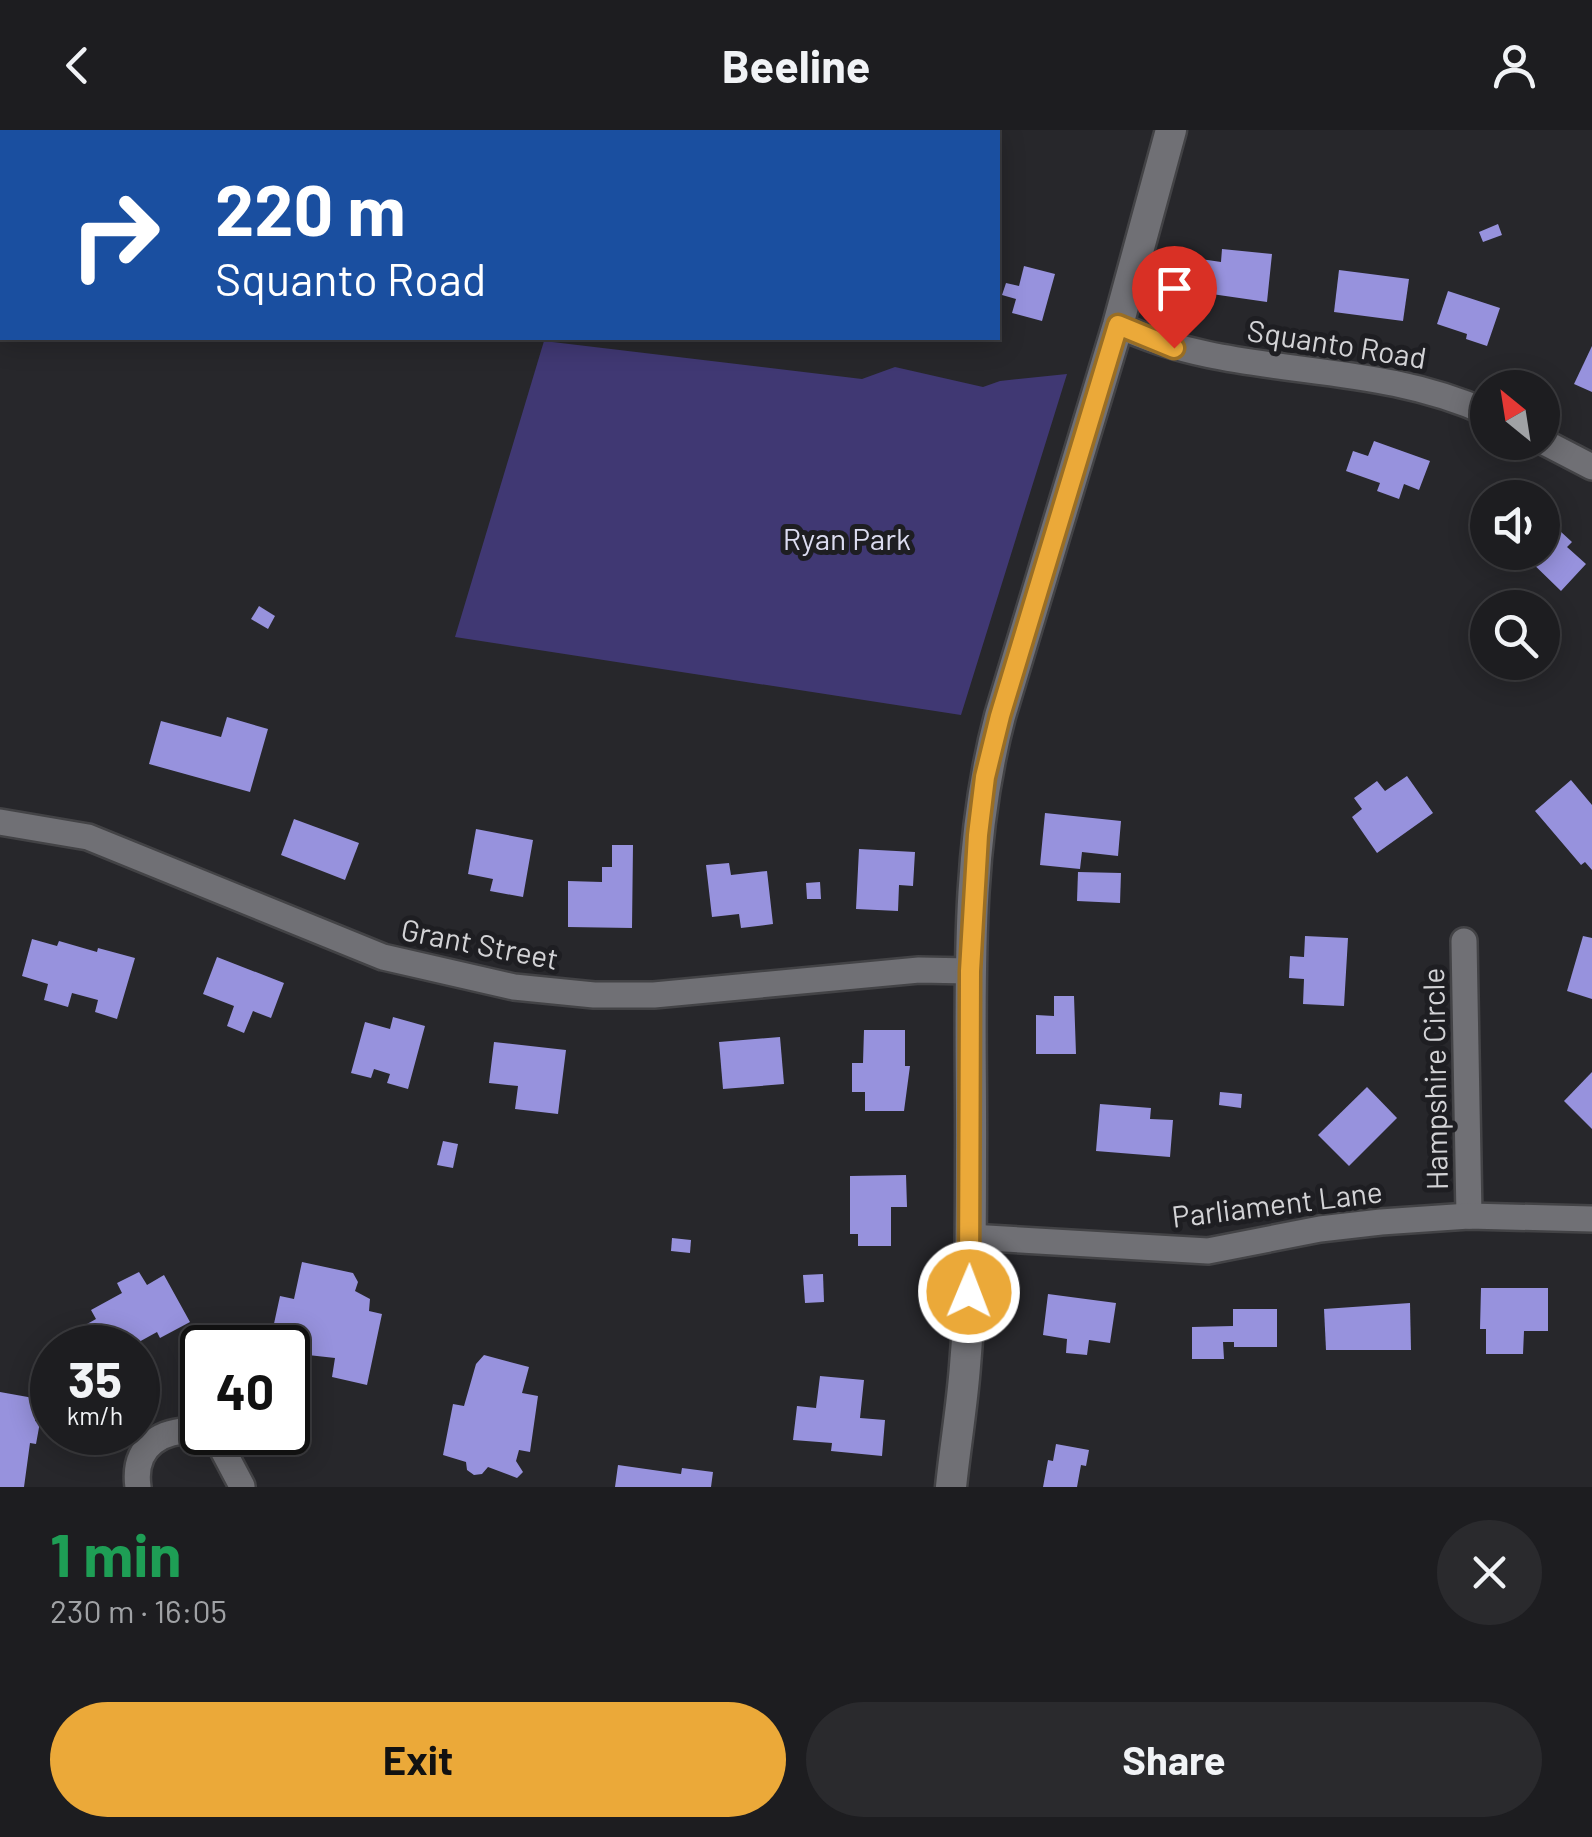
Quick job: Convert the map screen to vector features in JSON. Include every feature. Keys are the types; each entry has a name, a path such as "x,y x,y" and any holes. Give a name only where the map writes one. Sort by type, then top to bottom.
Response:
{"street":[{"path":"951,1487 966,1368 970,971 978,835 992,746 1118,325 1171,130"},
{"name":"Squanto Road","path":"1118,325 1174,348 1394,381 1470,407"},
{"path":"1560,450 1592,466"},
{"name":"Grant Street","path":"0,822 88,837 383,957 514,988 654,995 925,969 970,971"},
{"name":"Hampshire Circle","path":"1464,941 1469,1216"},
{"name":"Parliament Lane","path":"970,1237 1208,1251 1347,1225 1469,1216 1592,1219"},
{"path":"138,1487 136,1466 146,1446 180,1429"},
{"path":"226,1455 242,1486 260,1487"}],"green space":[{"name":"Ryan Park","path":"544,341 862,379 895,367 983,387 1000,381 1067,374 961,715 455,637"}],"building":[{"path":"1498,224 1502,235 1483,242 1479,232"},
{"path":"1222,249 1272,254 1267,302 1191,291 1194,258 1221,262"},
{"path":"1024,266 1055,274 1042,321 1012,313 1016,299 1002,295 1006,283 1019,286"},
{"path":"1339,270 1409,279 1403,321 1334,312"},
{"path":"1448,291 1500,308 1487,346 1437,324"},
{"path":"1592,346 1592,392 1574,384"},
{"path":"1374,441 1430,461 1419,490 1404,484 1399,499 1377,491 1380,483 1346,471 1353,451 1368,456"},
{"path":"1560,531 1572,542 1567,547 1586,564 1560,590 1539,570 1560,570"},
{"path":"259,606 275,616 268,629 251,619"},
{"path":"227,717 268,729 250,792 149,764 161,721 221,737"},
{"path":"1407,776 1433,813 1377,853 1352,817 1362,809 1354,798 1377,781 1385,791"},
{"path":"1571,780 1592,805 1592,870 1585,862 1581,865 1535,811"},
{"path":"1045,813 1121,821 1118,856 1082,852 1080,869 1040,865"},
{"path":"294,819 359,843 345,880 281,855"},
{"path":"476,829 533,840 523,897 490,891 493,879 468,874"},
{"path":"612,845 633,845 632,928 568,927 568,881 602,882 602,867 612,867"},
{"path":"859,849 915,852 913,886 899,885 898,911 856,909"},
{"path":"729,863 731,875 767,871 773,924 741,928 739,914 712,917 706,865"},
{"path":"1078,872 1121,873 1120,903 1077,901"},
{"path":"820,882 821,899 807,899 806,883"},
{"path":"1305,936 1348,938 1344,1006 1303,1004 1304,979 1289,978 1290,956 1304,957"},
{"path":"1583,936 1592,938 1592,999 1567,991"},
{"path":"32,939 57,946 59,941 97,952 98,948 135,958 117,1019 95,1012 98,1000 72,993 68,1007 44,1000 48,984 22,976"},
{"path":"217,957 284,983 271,1018 253,1011 244,1033 227,1026 234,1006 203,994"},
{"path":"1054,996 1074,996 1076,1054 1036,1054 1036,1015 1054,1016"},
{"path":"393,1017 425,1026 408,1089 387,1083 390,1074 374,1069 371,1078 351,1073 365,1022 390,1029"},
{"path":"864,1030 905,1030 905,1066 910,1066 904,1111 865,1111 865,1092 852,1092 852,1063 863,1063"},
{"path":"780,1037 784,1084 723,1089 719,1042"},
{"path":"494,1042 566,1050 558,1114 515,1109 518,1086 489,1083"},
{"path":"1592,1072 1592,1129 1564,1101"},
{"path":"1367,1087 1397,1118 1349,1166 1318,1135"},
{"path":"1220,1092 1242,1094 1241,1108 1219,1105"},
{"path":"1100,1104 1151,1108 1150,1119 1173,1120 1170,1157 1096,1151"},
{"path":"443,1141 458,1144 453,1168 437,1165"},
{"path":"906,1175 907,1207 891,1207 891,1246 858,1246 858,1234 850,1234 850,1176"},
{"path":"672,1238 691,1240 690,1253 671,1251"},
{"path":"302,1262 353,1273 358,1282 355,1291 370,1299 369,1311 382,1314 367,1385 332,1377 335,1358 310,1355 310,1325 274,1325 280,1296 294,1299"},
{"path":"139,1272 147,1285 164,1275 190,1322 160,1338 160,1325 85,1325 96,1319 91,1310 122,1293 117,1283"},
{"path":"823,1274 824,1302 805,1303 803,1275"},
{"path":"1481,1288 1548,1288 1548,1331 1524,1331 1523,1354 1486,1354 1486,1329 1480,1329"},
{"path":"1048,1294 1116,1303 1110,1343 1089,1340 1087,1355 1066,1353 1067,1339 1043,1335"},
{"path":"1410,1303 1411,1350 1326,1350 1324,1309"},
{"path":"1233,1309 1277,1309 1277,1347 1234,1347 1234,1342 1223,1342 1224,1359 1192,1359 1192,1327 1233,1326"},
{"path":"484,1355 529,1367 522,1393 538,1396 530,1452 519,1450 516,1461 523,1472 517,1478 488,1467 482,1474 474,1475 467,1470 466,1462 443,1455 453,1404 464,1406 476,1364"},
{"path":"820,1376 864,1380 860,1418 885,1420 882,1456 831,1451 832,1443 793,1440 797,1406 816,1408"},
{"path":"0,1392 30,1397 30,1443 24,1487 0,1487"},
{"path":"1056,1444 1089,1450 1077,1487 1043,1487 1048,1460 1053,1461"},
{"path":"618,1465 681,1474 682,1468 713,1472 711,1487 615,1487"}],"route":[{"path":"969,1292 973,902 985,777 1118,325 1174,348"}]}
